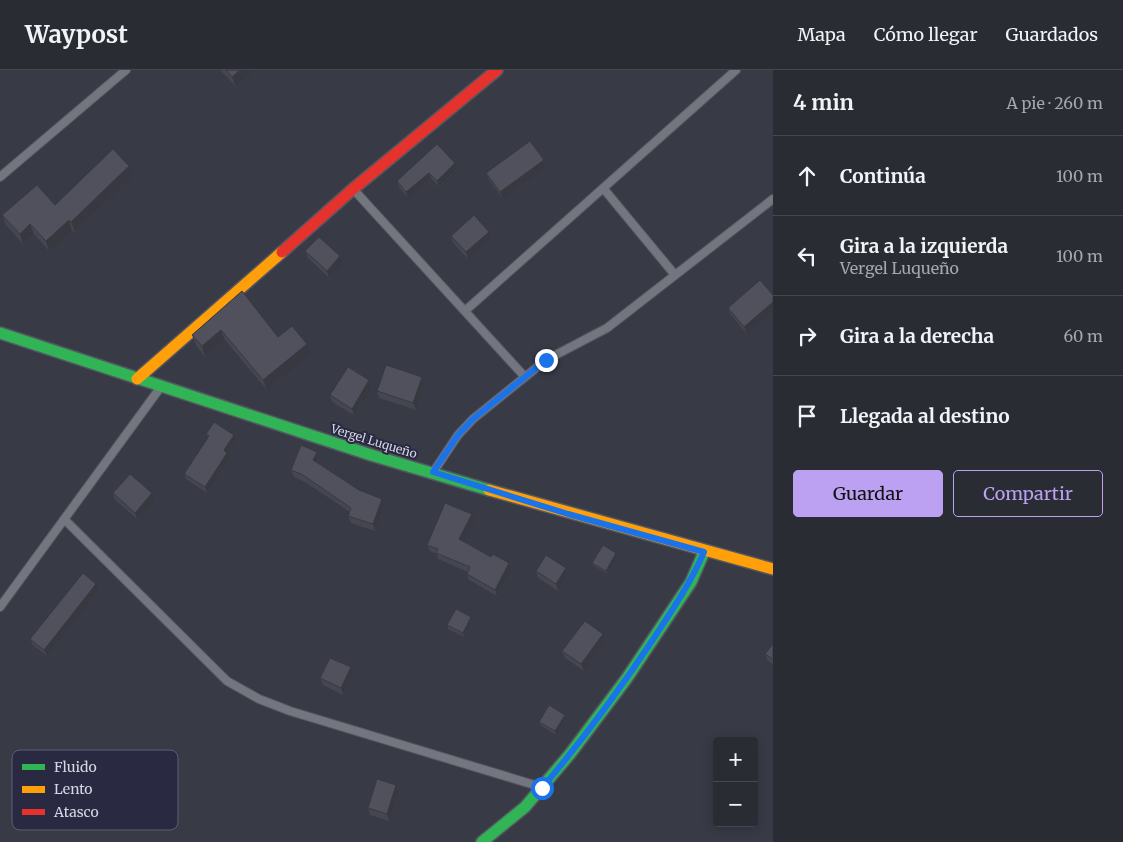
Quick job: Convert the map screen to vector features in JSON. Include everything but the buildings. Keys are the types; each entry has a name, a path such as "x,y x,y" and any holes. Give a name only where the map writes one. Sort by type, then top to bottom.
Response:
{"street":[{"path":"137,379 353,189 497,70"},
{"name":"Vergel Luqueño","path":"0,333 372,456 433,472 568,514 773,569"},
{"path":"482,842 526,807 570,754 627,678 691,582 704,552"}],"lane":[{"path":"0,177 126,70"},
{"path":"466,310 736,70"},
{"path":"603,188 675,275"},
{"path":"353,189 526,376"},
{"path":"433,472 458,435 473,419 526,376 546,360 607,328 773,199"},
{"path":"0,606 161,387"},
{"path":"64,519 227,681 259,699 290,711 542,788"}],"traffic: fast":[{"path":"0,333 371,455 489,490"},
{"path":"482,842 525,807 570,754 627,678 691,582 704,552"}],"traffic: slow":[{"path":"137,379 282,252"},
{"path":"489,490 773,569"}],"traffic: jam":[{"path":"282,252 353,189 497,70"}],"route":[{"path":"542,788 627,678 691,582 704,552 568,514 433,472 458,435 473,419 546,360"}]}
